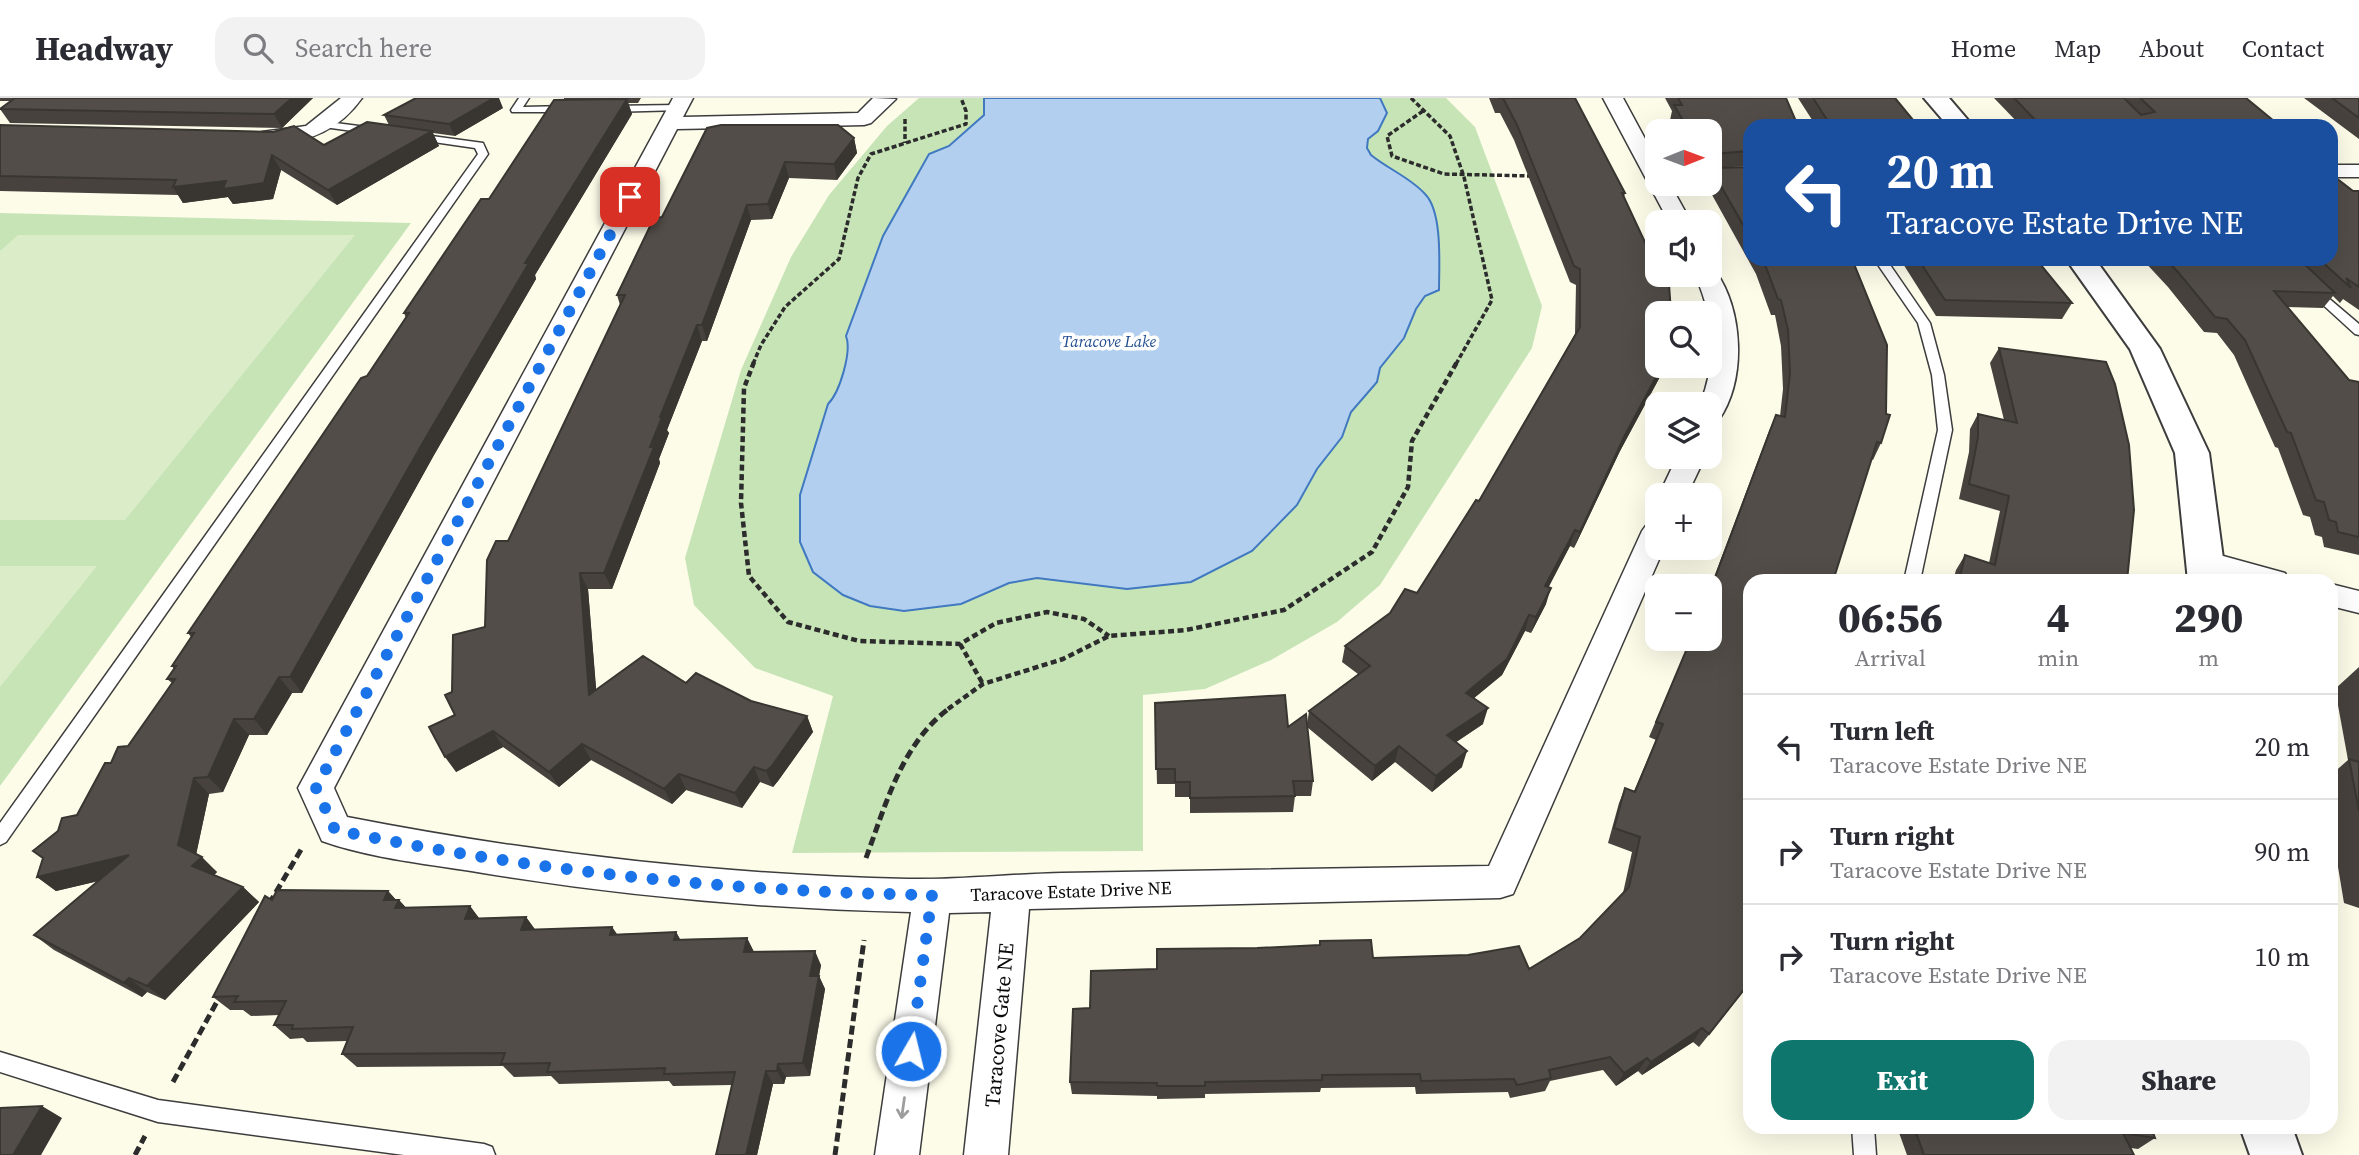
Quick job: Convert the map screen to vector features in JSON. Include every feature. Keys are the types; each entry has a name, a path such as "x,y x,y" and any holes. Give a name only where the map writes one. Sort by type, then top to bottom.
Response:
{"street":[{"path":"242,137 281,138 328,125 352,98"},
{"path":"328,814 316,788 677,110 852,120 864,119 886,99 883,98"},
{"path":"1613,98 1645,157"},
{"path":"1937,98 1955,119"},
{"path":"2338,171 2357,172"},
{"path":"2085,266 2145,349 2192,453 2206,572"},
{"path":"1711,287 1727,334 1720,392"},
{"name":"Taracove Estate Drive NE","path":"328,814 335,830 590,873 729,887 932,895 1011,895 1056,890 1500,881 1645,558"},
{"path":"2338,597 2359,602"},
{"path":"897,1155 932,895"},
{"name":"Taracove Gate NE","path":"986,1155 1011,895"},
{"path":"2268,1134 2276,1155"}],"lane":[{"path":"524,98 516,110 583,109"},
{"path":"597,109 677,110"},
{"path":"0,837 483,155 479,145 328,125"},
{"path":"1885,266 1924,323 1938,375 1945,430 1914,574"},
{"path":"2300,277 2359,331"},
{"path":"0,1062 158,1111 484,1155"},
{"path":"1864,1134 1865,1155"}],"path":[{"path":"961,98 967,111 966,124 871,154 858,178 839,259 785,307 761,345 744,388 741,503 749,576 788,622 859,641 960,644 996,623 1047,612 1084,619 1110,636"},
{"path":"866,859 900,766 938,716 983,684 1063,659 1110,636 1186,629 1284,610 1372,552 1408,487 1412,441 1492,300 1464,177 1450,136 1411,98"},
{"path":"1423,111 1387,136 1392,156 1423,171 1464,177 1532,176"},
{"path":"960,644 983,684"},
{"path":"262,917 295,857 328,814"},
{"path":"835,1155 864,940"},
{"path":"135,1155 223,990"}],"green space":[{"path":"919,98 1446,98 1475,127 1542,306 1532,348 1380,585 1337,622 1271,660 1205,689 1143,695 1143,851 792,853 833,696 755,668 694,605 685,558 741,370 791,257 829,195 887,126"},
{"path":"0,213 411,223 0,786"},
{"path":"18,235 355,235 125,520 0,520 0,251"},
{"path":"0,566 97,566 0,687"}],"water":[{"name":"Taracove Lake","path":"984,98 1380,98 1387,113 1378,131 1368,139 1367,148 1371,155 1419,188 1431,202 1439,240 1439,290 1425,296 1416,309 1404,338 1380,368 1377,382 1351,412 1342,437 1317,469 1297,505 1252,551 1191,582 1127,589 1037,578 1009,583 961,604 904,611 870,606 843,595 813,572 800,542 800,495 828,404 844,371 846,336 883,236 929,154 949,146 984,115"}],"building":[{"path":"15,98 292,98 274,114 0,109"},
{"path":"416,98 494,98 449,124 384,115"},
{"path":"1503,98 1575,98 1625,193 1622,193 1645,242 1645,287 1669,287 1670,301 1645,301 1645,378 1656,378 1648,392 1645,392 1645,398 1580,532 1575,530 1545,586 1551,588 1536,617 1529,615 1507,659 1466,693 1488,708 1447,735 1467,751 1436,776 1399,746 1375,766 1309,711 1370,666 1345,646 1390,613 1405,589 1417,593 1476,500 1479,501 1580,327 1580,269 1574,266 1517,125"},
{"path":"1678,98 1786,98 1795,119 1743,119 1743,152 1722,153 1722,119 1682,119 1674,105 1682,105"},
{"path":"1813,98 1895,98 1912,119 1826,119"},
{"path":"2014,98 2124,98 2141,115 2155,112 2140,98 2246,98 2272,119 2034,119"},
{"path":"2332,98 2359,98 2359,118"},
{"path":"627,99 525,263 529,263 290,677 279,677 254,719 234,719 208,777 194,778 178,845 202,857 192,866 243,887 147,986 129,978 124,983 34,935 129,855 37,877 43,858 33,851 58,831 62,818 77,815 105,763 111,763 118,747 128,746 175,679 167,679 176,666 172,666 194,633 188,633 361,378 367,376 409,313 404,313 481,199 489,199 554,100"},
{"path":"367,122 432,131 328,190 272,155 264,183 223,189 226,181 173,187 176,180 0,176 0,125 273,132 294,126 324,145"},
{"path":"721,125 838,125 854,138 834,164 785,162 768,204 747,205 702,325 697,325 660,417 650,447 654,447 604,573 580,573 589,695 643,656 686,683 696,673 751,701 807,716 772,766 766,771 754,767 735,793 679,774 664,789 582,744 549,772 493,731 445,757 429,727 455,715 445,695 452,692 453,635 485,627 487,560 496,541 508,541 625,295 617,295 654,218 662,217 707,128"},
{"path":"1743,167 1743,225 1722,188 1722,168"},
{"path":"2338,179 2353,191 2359,191 2359,287 2346,278 2351,288 2327,266 2338,266"},
{"path":"1766,266 1855,266 1887,345 1886,414 1890,415 1881,443 1877,442 1835,574 1743,574 1743,991 1709,1034 1702,1028 1651,1062 1647,1058 1624,1073 1610,1057 1549,1070 1551,1078 1517,1085 1514,1079 1421,1081 1420,1074 1322,1075 1322,1080 1205,1082 1205,1086 1070,1082 1073,1009 1090,1008 1091,971 1157,969 1157,949 1257,948 1320,945 1320,941 1371,940 1373,958 1468,955 1519,946 1529,969 1580,938 1629,887 1640,837 1614,828 1625,788 1635,792 1663,724 1656,722 1686,651 1722,651 1722,574 1716,574 1776,415 1785,417 1790,373 1788,330 1781,300 1778,299"},
{"path":"1923,266 2042,266 2072,303 1945,300"},
{"path":"2172,266 2306,266 2335,293 2274,291 2349,380 2359,382 2359,537 2338,532 2336,522 2329,520 2324,502 2316,500 2291,433 2287,432 2245,340 2227,319 2215,317"},
{"path":"1999,348 2106,362 2115,384 2129,445 2134,510 2128,574 1961,574 1965,555 1995,565 2009,496 1969,484 1978,437 1978,414 2017,423"},
{"path":"1285,695 1288,727 1306,714 1313,781 1293,781 1295,796 1190,798 1190,782 1175,782 1175,769 1156,769 1155,703"},
{"path":"2349,759 2359,762 2359,811"},
{"path":"277,890 388,891 384,900 399,900 395,908 470,906 465,919 526,917 521,930 612,927 610,935 676,932 674,940 747,938 744,952 815,951 810,976 819,976 803,1063 778,1064 777,1071 766,1071 746,1155 716,1155 735,1072 664,1074 665,1068 547,1072 550,1063 501,1064 505,1053 342,1054 353,1027 292,1029 293,1025 274,1025 286,1001 234,1002 238,996 213,997 265,896 272,900"},
{"path":"42,1106 13,1155 0,1155 0,1108"},
{"path":"1916,1134 2124,1134 2134,1155 1924,1155"},
{"path":"2129,1134 2154,1134 2155,1138"}],"route":[{"path":"630,197 316,788 335,830 400,844 590,873 729,887 932,895 911,1051"}]}
